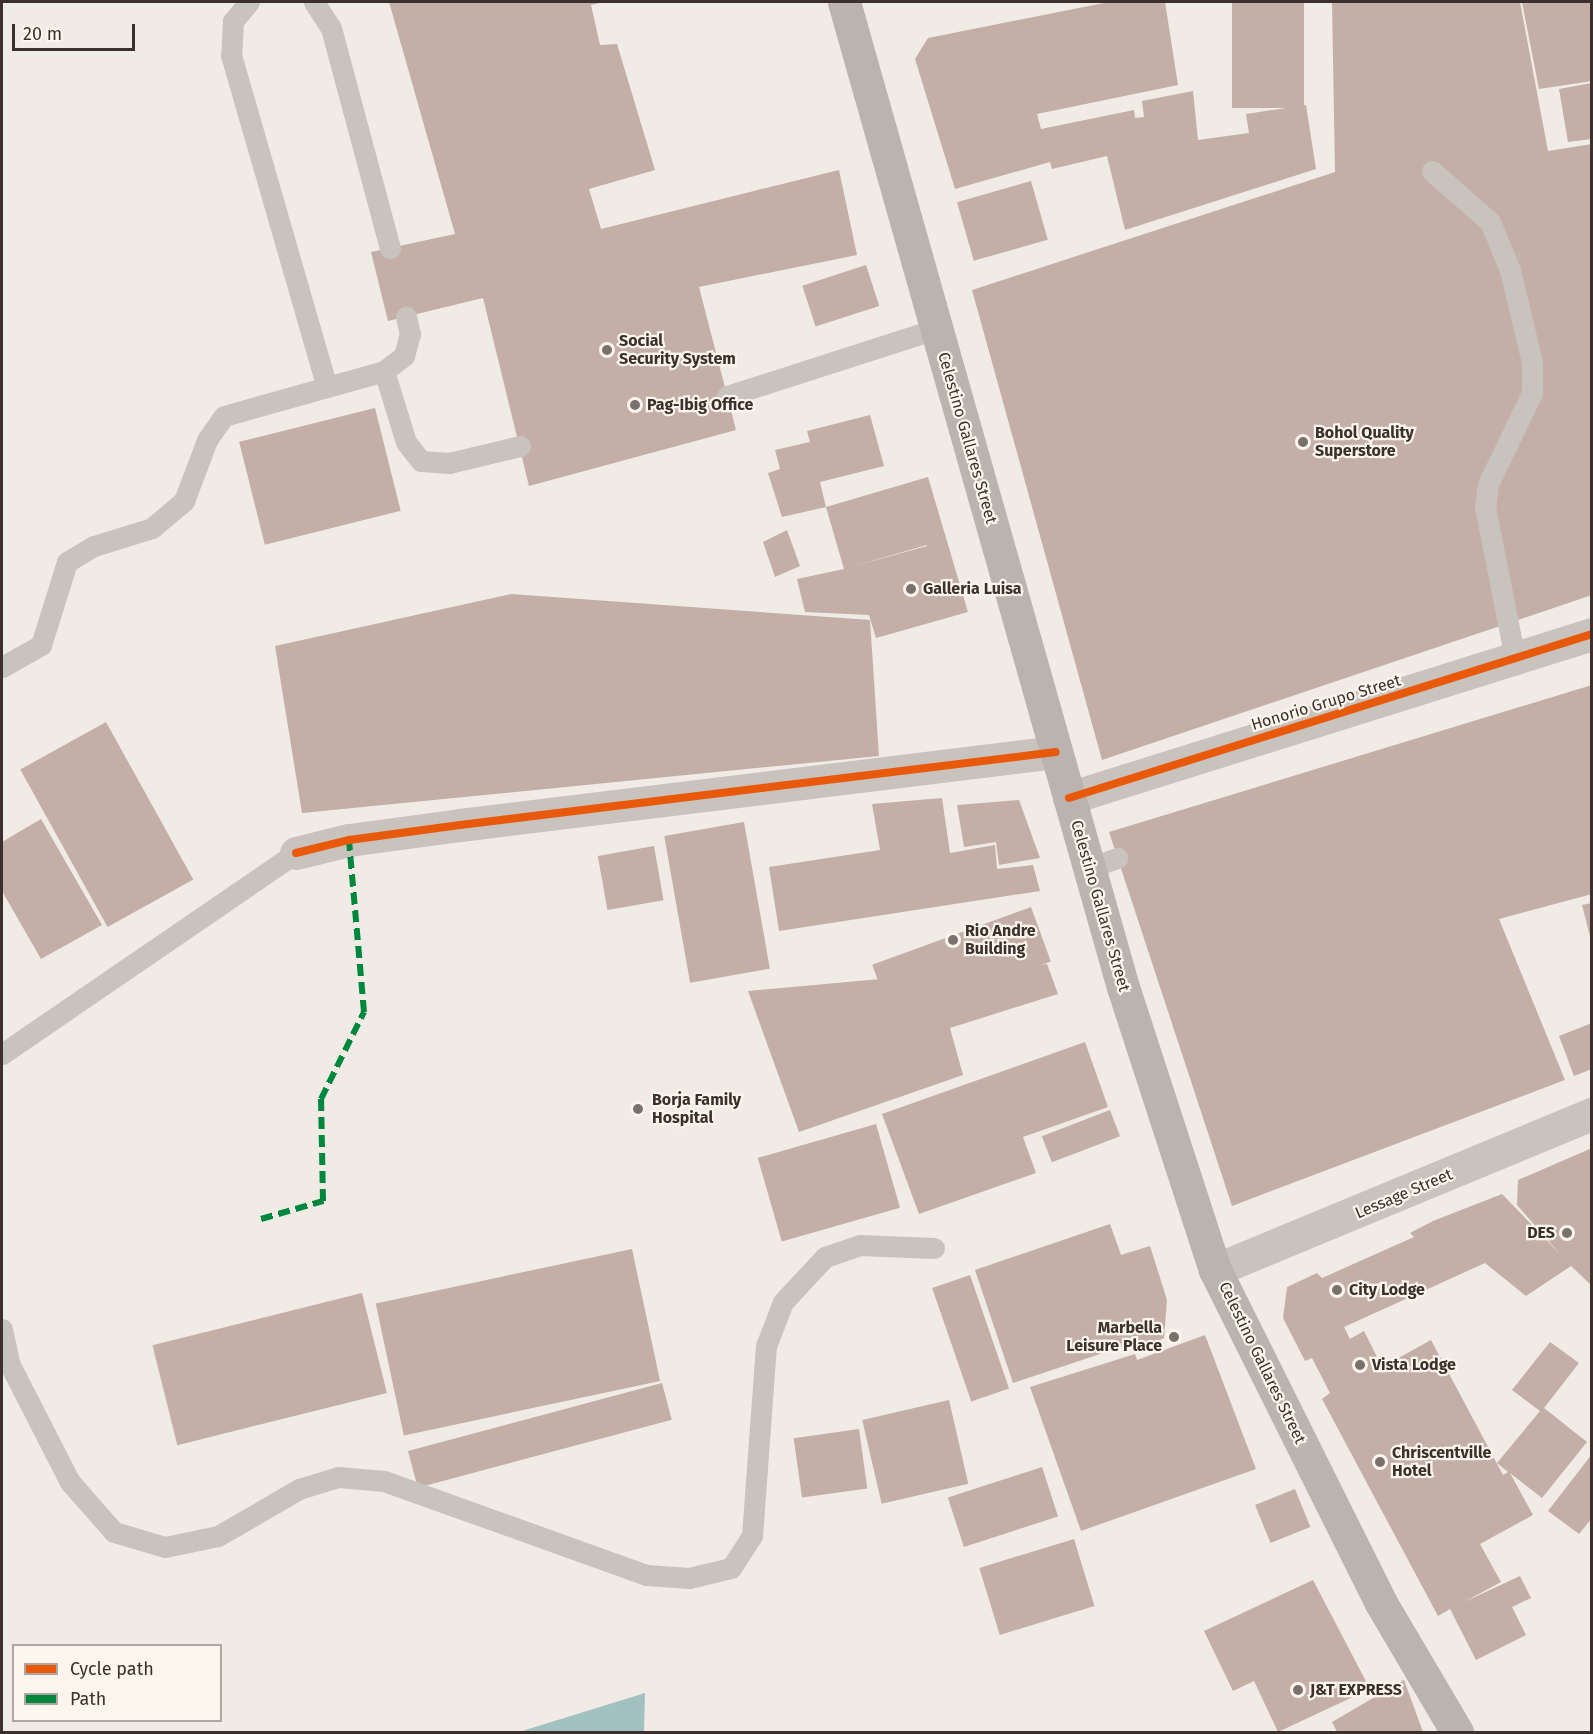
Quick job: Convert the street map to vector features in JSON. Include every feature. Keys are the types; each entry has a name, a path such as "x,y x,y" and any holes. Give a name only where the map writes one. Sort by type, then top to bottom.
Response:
{"main road":[{"name":"Celestino Gallares Street","path":"844,2 1069,798 1105,862 1123,987 1215,1270 1381,1603 1457,1732"}],"street":[{"name":"Honorio Grupo Street","path":"1069,798 1592,634"},
{"path":"296,853 449,826 1056,752"},
{"name":"Lessage Street","path":"1215,1270 1592,1114"}],"lane":[{"path":"249,2 232,21 231,55 326,384"},
{"path":"314,2 331,28 390,248"},
{"path":"1432,171 1490,222 1509,270 1532,362 1532,393 1488,484 1485,507 1515,658"},
{"path":"2,667 41,645 67,562 94,546 152,528 184,501 207,440 225,416 326,384 384,371 404,356 410,334 406,316"},
{"path":"727,396 936,329"},
{"path":"384,371 406,442 421,461 449,463 520,446"},
{"path":"2,1054 296,853"},
{"path":"2,1329 9,1363 70,1482 114,1532 165,1547 218,1536 299,1489 349,1478 384,1481 647,1575 689,1578 731,1568 752,1536 766,1346 783,1302 825,1257 860,1245 934,1248"}],"water":[{"path":"645,1693 644,1732 519,1732"}],"building":[{"path":"389,2 603,2 591,5 600,45 617,44 655,170 589,189 601,229 839,170 857,255 699,287 736,430 529,486 483,298 388,321 371,252 455,234"},
{"path":"1109,2 1165,2 1178,85 1037,114 1041,129 1134,110 1135,118 1144,117 1142,101 1193,91 1198,140 1249,133 1246,114 1306,105 1316,169 1125,230 1107,156 1052,169 1050,162 955,189 915,59 928,38"},
{"path":"1232,2 1304,2 1304,108 1232,108"},
{"name":"Bohol Quality Superstore","path":"1332,2 1520,2 1548,151 1592,144 1592,595 1102,760 972,290 1335,172"},
{"path":"1522,2 1592,2 1592,81 1539,89"},
{"path":"1592,83 1592,139 1568,142 1559,89"},
{"path":"1031,181 1048,240 974,261 957,202"},
{"path":"866,265 879,306 816,327 802,286"},
{"path":"375,408 401,511 265,545 239,442"},
{"path":"870,415 884,466 820,482 826,507 782,517 768,473 780,469 775,450 810,442 807,431"},
{"path":"928,477 968,612 876,638 869,615 805,612 797,579 844,569 826,507","holes":["927,545 927,546 847,568"]},
{"path":"787,530 800,566 775,577 763,542"},
{"path":"511,594 870,620 879,756 302,813 275,646"},
{"path":"1592,685 1592,894 1499,919 1565,1080 1232,1206 1109,832"},
{"path":"106,722 193,879 108,927 20,770"},
{"path":"942,798 950,853 995,845 997,869 1033,865 1040,891 779,931 769,867 880,850 872,804"},
{"path":"1019,800 1040,858 999,865 996,842 964,847 957,805"},
{"path":"41,819 102,925 41,959 2,891 2,842"},
{"path":"744,822 770,969 690,983 664,836"},
{"path":"654,846 664,900 607,910 598,856"},
{"path":"1592,903 1592,940 1591,940 1582,905"},
{"path":"1031,907 1051,962 892,1019 872,965"},
{"path":"1047,964 1058,994 950,1028 963,1075 799,1132 748,991"},
{"path":"1592,1023 1592,1069 1574,1076 1559,1036"},
{"path":"1085,1042 1108,1107 1023,1137 1036,1173 919,1214 882,1114"},
{"path":"1110,1110 1120,1136 1052,1162 1042,1136"},
{"path":"876,1124 900,1208 782,1242 758,1158"},
{"path":"1592,1148 1592,1286 1571,1266 1526,1296 1485,1263 1344,1327 1350,1339 1364,1331 1382,1367 1431,1340 1503,1475 1508,1472 1497,1463 1540,1411 1512,1390 1550,1342 1579,1363 1544,1408 1587,1442 1542,1498 1510,1473 1533,1515 1480,1544 1501,1582 1464,1602 1520,1576 1531,1598 1512,1607 1526,1635 1476,1660 1450,1609 1438,1616 1322,1399 1330,1393 1312,1358 1305,1361 1283,1318 1287,1287 1317,1273 1322,1278 1414,1237 1410,1233 1433,1221 1502,1194 1561,1255 1517,1205 1518,1180"},
{"path":"1110,1224 1121,1255 1150,1246 1167,1300 1164,1338 1138,1350 1136,1342 1013,1383 975,1270"},
{"path":"632,1249 660,1381 404,1436 376,1303"},
{"path":"970,1275 1009,1388 971,1401 932,1288"},
{"path":"362,1293 387,1393 177,1445 152,1345"},
{"path":"1205,1335 1256,1469 1081,1531 1030,1387 1135,1354 1137,1360"},
{"path":"662,1383 672,1420 418,1488 408,1451"},
{"path":"949,1400 968,1484 882,1504 862,1420"},
{"path":"859,1429 867,1488 802,1498 794,1438"},
{"path":"1592,1454 1592,1518 1579,1534 1548,1511"},
{"path":"1042,1467 1058,1516 964,1547 948,1498"},
{"path":"1295,1489 1310,1527 1270,1543 1255,1505"},
{"path":"1074,1539 1094,1606 1000,1635 979,1568"},
{"path":"1313,1580 1370,1689 1278,1732 1254,1681 1233,1691 1204,1631"},
{"path":"1404,1680 1423,1732 1337,1732 1332,1722"}],"marked path":[{"path":"261,1219 323,1201 321,1099 364,1012 349,840"}],"cycle path":[{"path":"1069,798 1592,634"},
{"path":"296,853 349,840 460,825 1056,752"}],"place":[{"name":"Social Security System","path":"607,350"},
{"name":"Pag-Ibig Office","path":"635,405"},
{"name":"Bohol Quality Superstore","path":"1303,442"},
{"name":"Galleria Luisa","path":"911,589"},
{"name":"Rio Andre Building","path":"953,940"},
{"name":"Borja Family Hospital","path":"638,1109"},
{"name":"DES","path":"1567,1233"},
{"name":"City Lodge","path":"1337,1290"},
{"name":"Marbella Leisure Place","path":"1174,1337"},
{"name":"Vista Lodge","path":"1360,1365"},
{"name":"Chriscentville Hotel","path":"1380,1462"},
{"name":"J&T EXPRESS","path":"1298,1690"}]}
